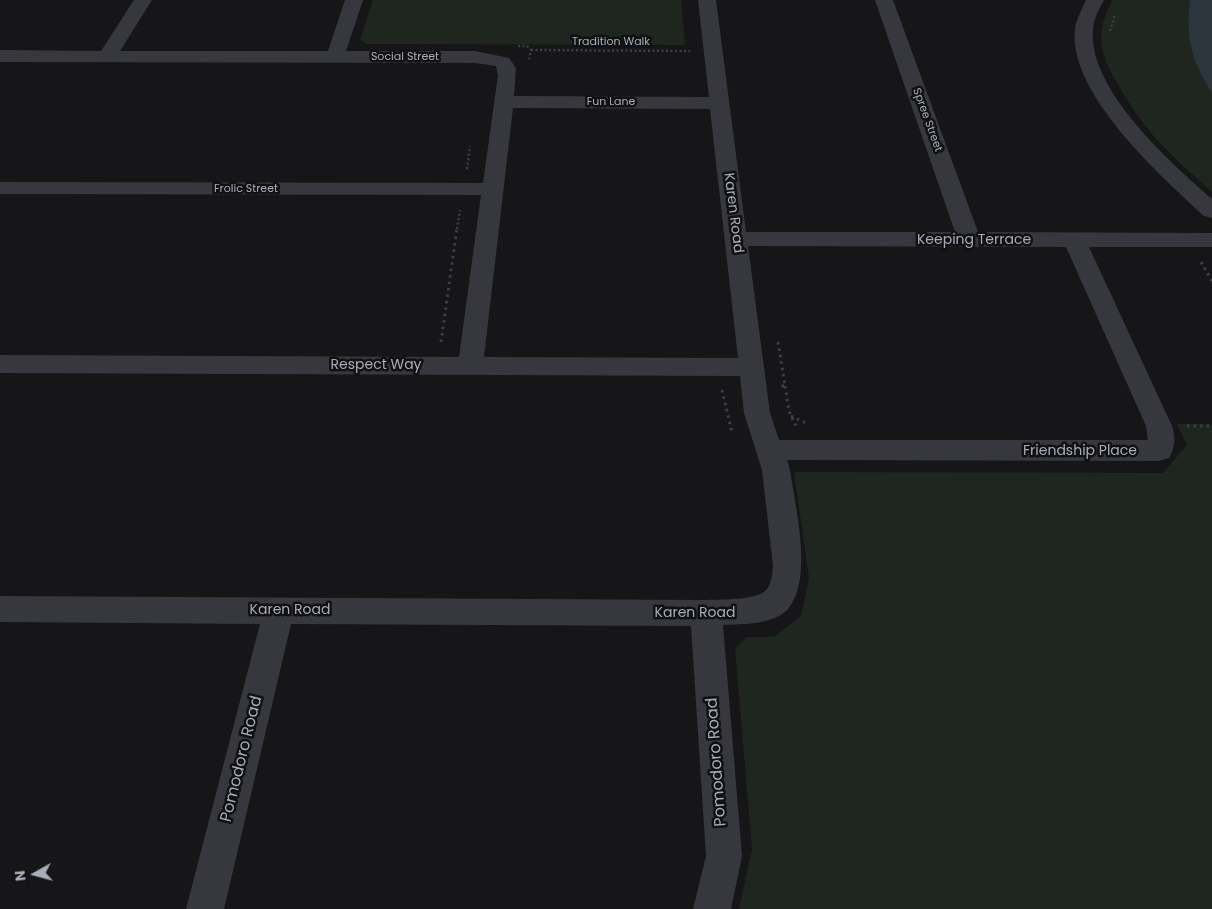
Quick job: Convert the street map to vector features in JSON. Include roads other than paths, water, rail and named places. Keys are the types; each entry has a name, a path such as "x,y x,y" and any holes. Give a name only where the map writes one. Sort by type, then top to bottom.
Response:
{"street":[{"path":"107,56 143,0"},
{"path":"336,57 354,0"},
{"name":"Karen Road","path":"0,609 706,613 758,610 777,600 786,583 788,566 776,470 771,450 759,420 736,239 708,103 707,0"},
{"name":"Spree Street","path":"884,0 969,240"},
{"path":"1095,0 1084,26 1084,42 1101,87 1118,116 1139,143 1212,211"},
{"name":"Social Street","path":"0,56 336,57 492,59 502,62 507,68 512,102 492,189 470,366"},
{"name":"Fun Lane","path":"512,102 708,103"},
{"name":"Frolic Street","path":"0,188 492,189"},
{"name":"Keeping Terrace","path":"736,239 1074,240 1205,248"},
{"name":"Friendship Place","path":"771,450 1159,451 1162,438 1158,426 1074,240"},
{"name":"Respect Way","path":"0,364 470,366 753,376"},
{"name":"Pomodoro Road","path":"205,909 279,610"},
{"name":"Pomodoro Road","path":"706,613 724,856 712,909"}]}
